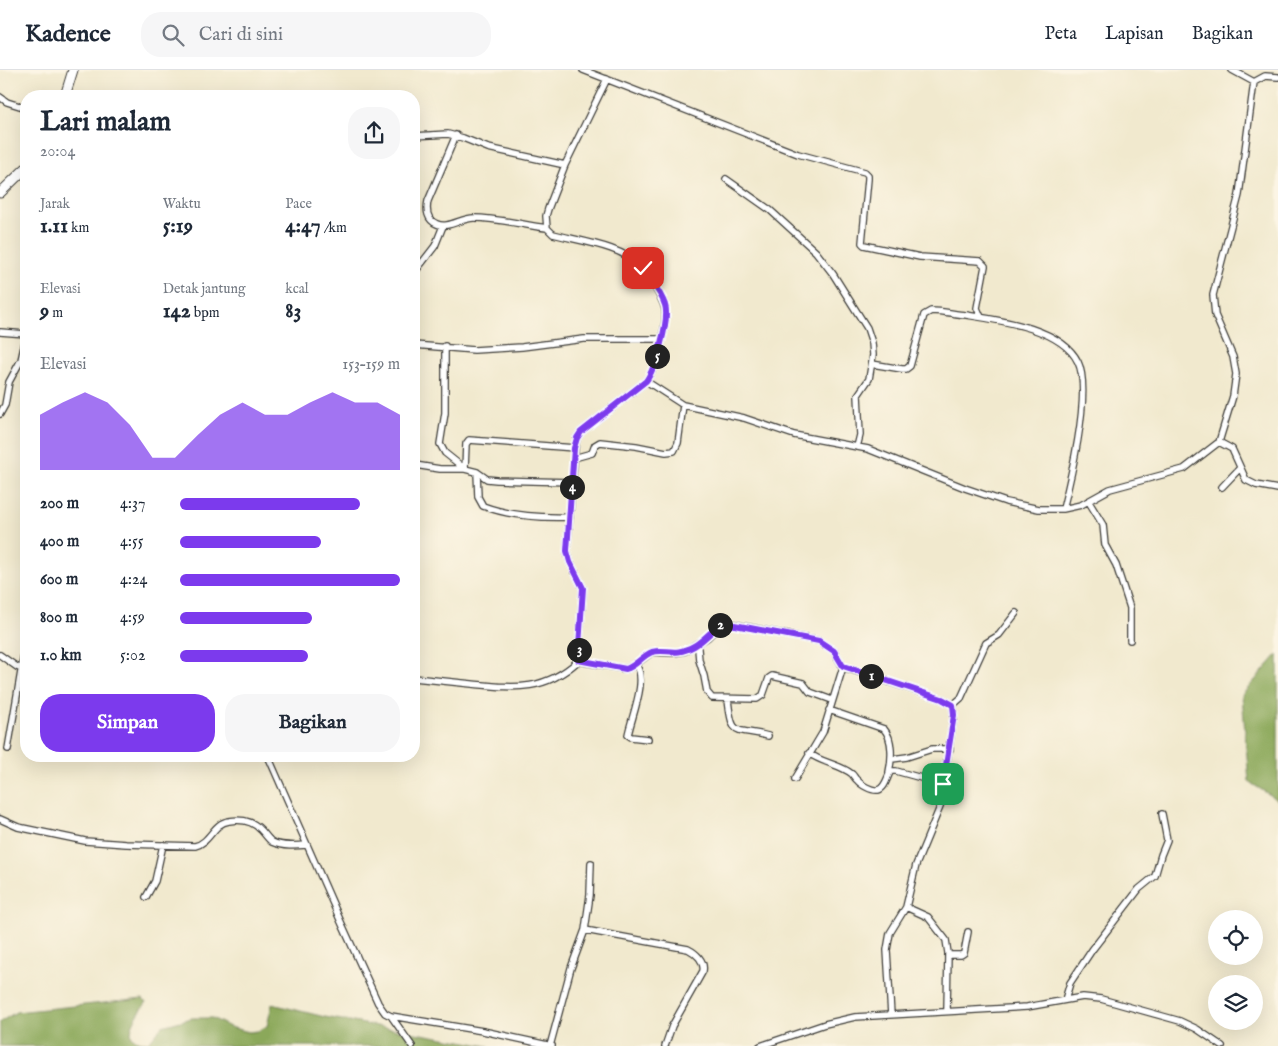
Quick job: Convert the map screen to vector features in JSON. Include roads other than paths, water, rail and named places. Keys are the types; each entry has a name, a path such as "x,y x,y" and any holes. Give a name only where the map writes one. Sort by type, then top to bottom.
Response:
{"highway":[{"path":"67,90 73,70"},
{"path":"0,193 20,174"}],"street":[{"path":"583,70 798,154 865,172 868,175 868,179 862,243 864,245 920,256 980,261 985,266 977,308 980,318"},
{"path":"1232,70 1254,82"},
{"path":"1254,82 1265,76 1278,77"},
{"path":"547,228 546,216 548,209 565,165 607,79"},
{"path":"646,381 683,405 744,418 794,435 875,451 966,488 1006,502 1038,509 1063,509 1089,502 1104,492 1118,486 1184,469 1219,442 1233,396 1236,374 1232,357 1215,315 1213,295 1239,195 1254,82"},
{"path":"0,97 7,102 20,106"},
{"path":"420,136 456,135 488,148 565,165"},
{"path":"420,679 506,687 527,686 547,681 563,674 578,660 584,592 582,583 568,556 574,448 581,432 646,381 662,339 666,307 643,268 631,258 614,250 553,234 547,228 473,218 443,226 429,219 427,206 456,135"},
{"path":"726,179 770,210 816,252 833,274 867,328 872,342 872,364 868,379 858,395 860,435 857,446"},
{"path":"420,265 435,246 443,226"},
{"path":"872,364 902,369 910,366 923,318 928,312 935,311 1020,325 1048,336 1070,351 1081,370 1083,391 1071,478 1063,509"},
{"path":"0,332 20,334"},
{"path":"420,345 474,350 522,347 584,339 662,339"},
{"path":"446,346 445,413 440,444 445,453 465,469"},
{"path":"0,414 5,405 9,382 20,362"},
{"path":"574,458 592,453 595,445 600,442 666,452 674,451 678,444 683,405"},
{"path":"465,469 466,444 467,441 473,439 574,448"},
{"path":"1219,442 1232,449 1243,475 1250,483 1278,489"},
{"path":"420,466 440,469 465,469 477,472 487,479 572,482"},
{"path":"1222,487 1240,468"},
{"path":"477,472 478,497 483,506 543,518 570,517"},
{"path":"1089,502 1103,526 1105,545 1116,565 1130,608 1130,640"},
{"path":"953,705 961,698 986,643 998,635 1016,613"},
{"path":"578,660 620,669 630,668 652,652 681,652 708,637 721,624 728,623 819,641 834,651 843,666 942,699 953,705"},
{"path":"696,645 709,696 716,699 760,698 769,678 772,676 803,683 810,692 832,700"},
{"path":"0,655 20,668"},
{"path":"635,664 640,670 640,681 628,735 648,739"},
{"path":"795,779 823,732 843,666"},
{"path":"8,749 20,690"},
{"path":"728,699 734,727 738,730 768,736"},
{"path":"891,1015 888,940 894,923 906,907 916,865 940,807 950,749 954,715 953,705"},
{"path":"809,753 840,766 852,774 858,781 872,789 879,790 882,788 892,759 888,737 884,729 829,710"},
{"path":"892,759 903,758 932,748 950,749"},
{"path":"271,762 378,1003 391,1016 412,1046"},
{"path":"889,772 896,771 943,784"},
{"path":"1065,1000 1070,983 1092,950 1139,889 1156,876 1167,840 1162,814"},
{"path":"0,819 18,827 85,841 163,845 201,845 218,825 231,820 244,820 256,824 268,838 279,844 308,845"},
{"path":"146,897 155,881 163,845"},
{"path":"391,1016 483,1031 552,1046 570,968 585,930 589,908 591,863"},
{"path":"906,907 931,920 946,940 948,957 947,1011"},
{"path":"585,930 688,950 702,962 703,971 672,1026 665,1046"},
{"path":"948,957 964,953 968,932"},
{"path":"760,1046 825,1024 868,1016 1026,1006 1082,997 1101,999 1169,1017 1197,1029 1222,1046"}]}
